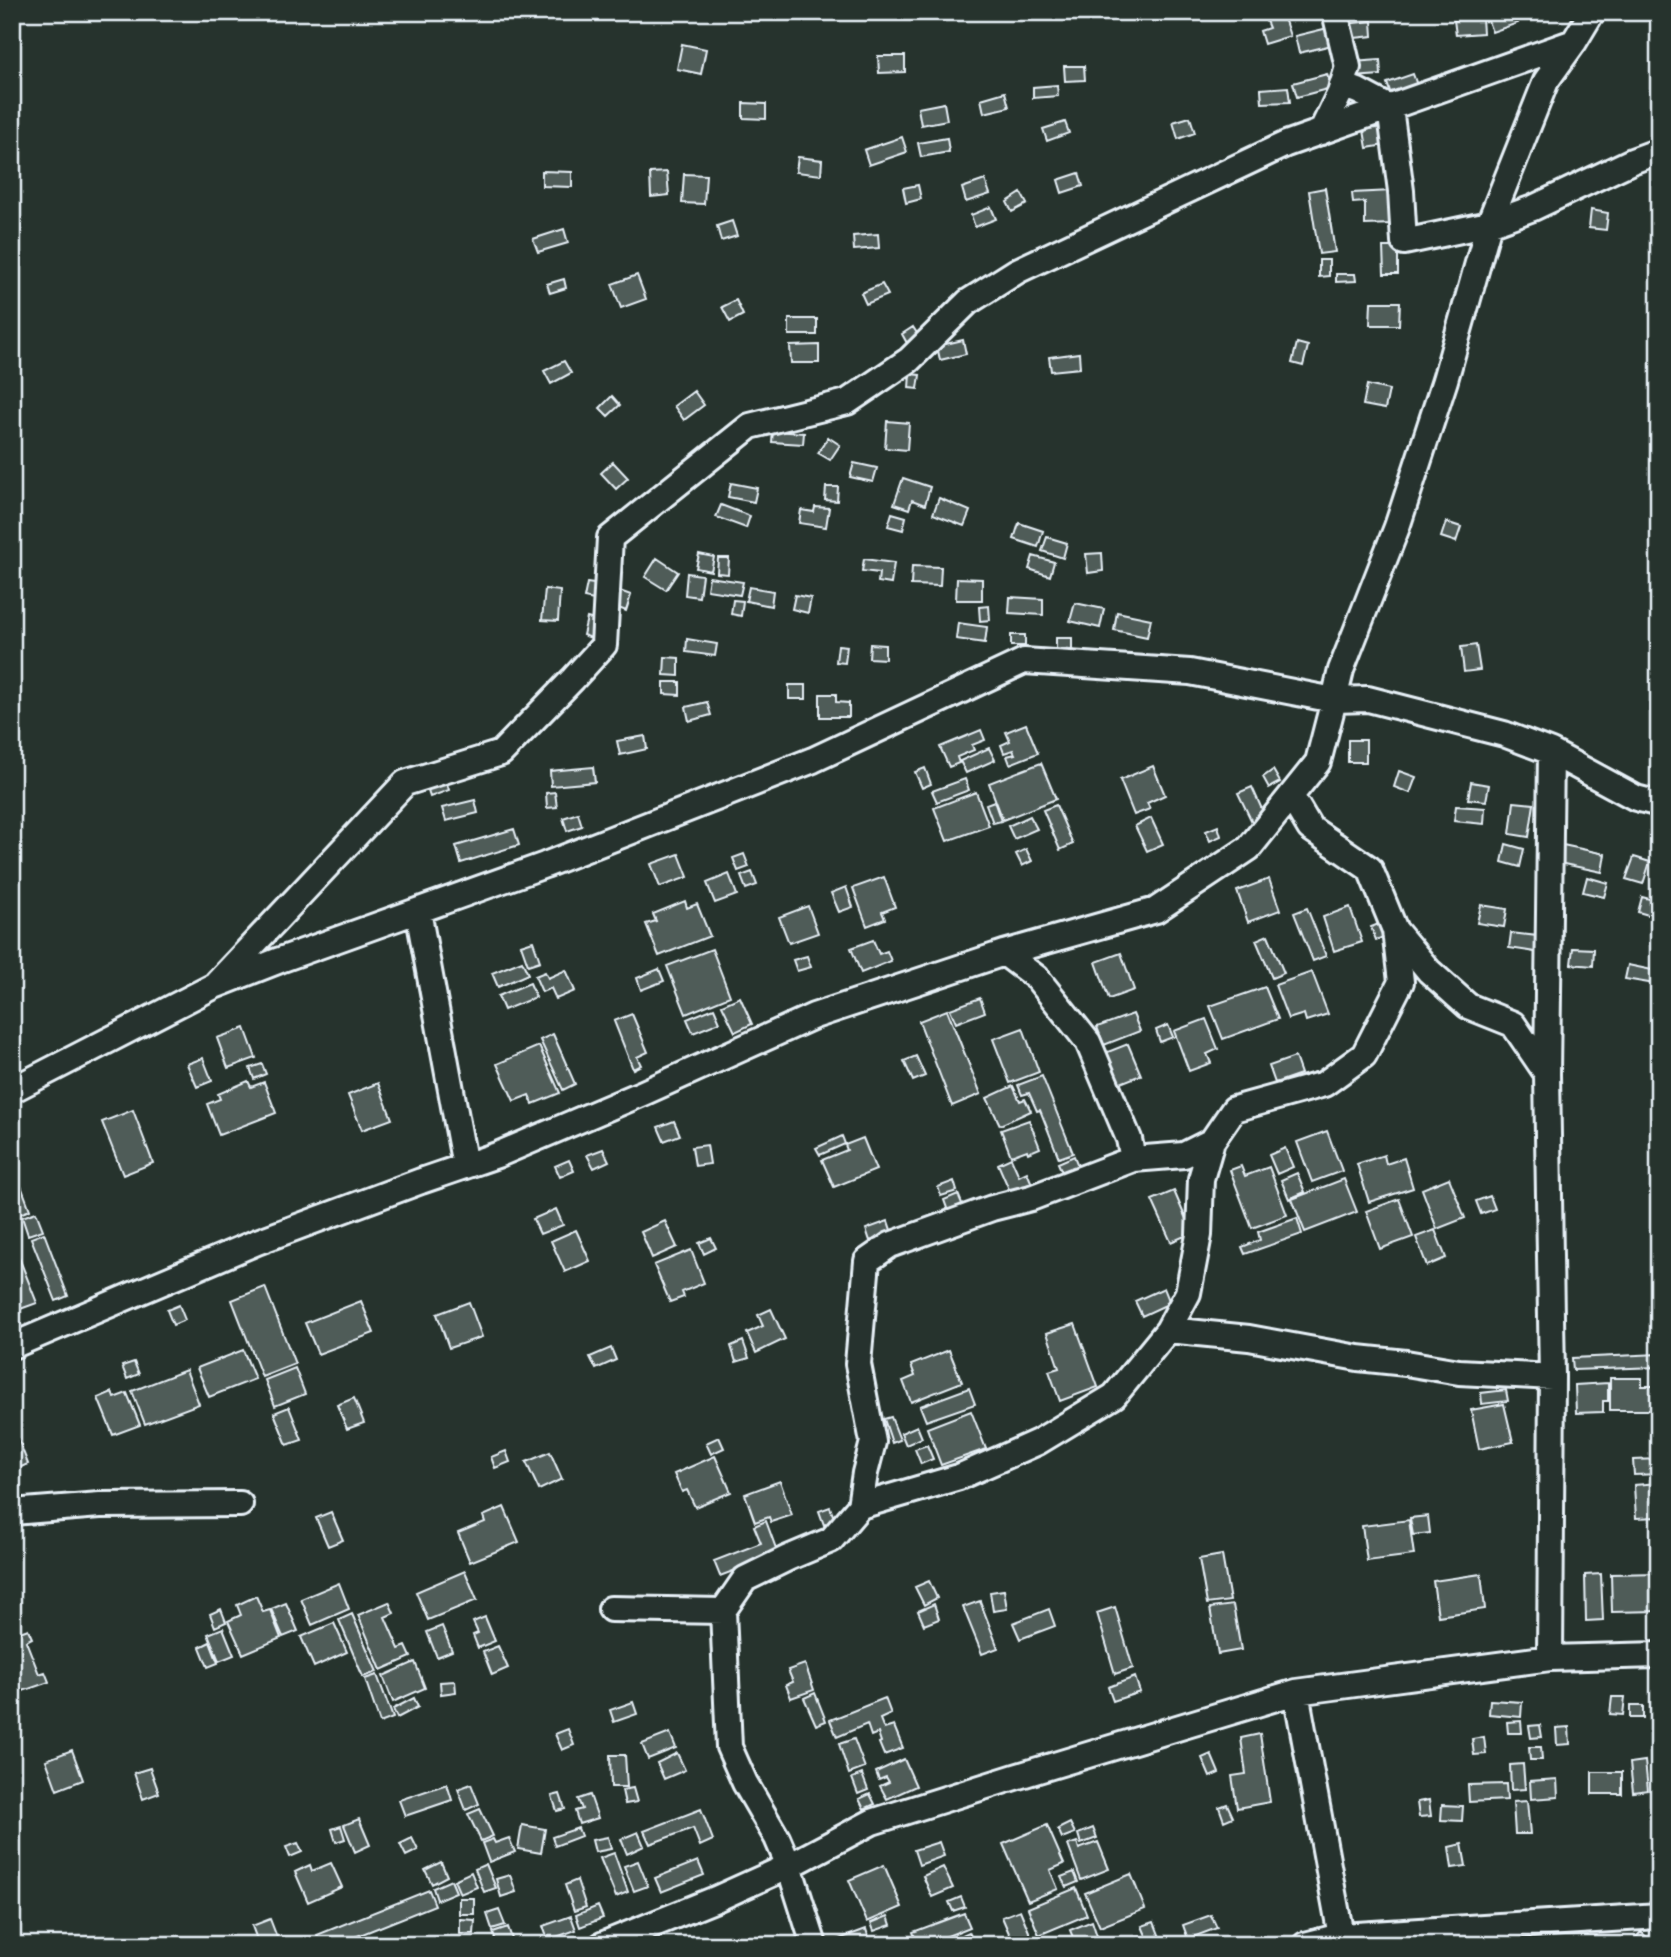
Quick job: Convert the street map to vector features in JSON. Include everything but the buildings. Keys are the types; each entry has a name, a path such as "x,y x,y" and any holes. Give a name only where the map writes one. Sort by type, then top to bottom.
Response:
{"street":[{"path":"1321,132 1348,67 1335,12"},
{"path":"12,1346 257,1241 497,1156 814,1016 1004,953 1156,910 1249,848 1318,762 1340,670 1397,527 1446,380 1489,224 1546,81 1592,12"},
{"path":"214,986 405,783 500,753 573,680 604,645 610,538 750,426 847,402 909,360 968,302 1017,271 1286,144 1574,42"},
{"path":"1342,85 1390,108"},
{"path":"1390,108 1401,191 1404,242 1489,224 1533,208 1659,151"},
{"path":"12,1090 214,986 545,865 813,761 1024,661 1190,672 1334,700 1368,699 1395,705 1504,734 1551,752 1636,798 1659,804"},
{"path":"1550,1658 1552,1377 1547,1074 1551,752"},
{"path":"860,1506 959,1477 1038,1442 1114,1396 1168,1330 1188,1293 1199,1235 1200,1179 1212,1141 1234,1109 1324,1084 1364,1055 1401,982 1395,930 1370,869 1310,828 1291,796"},
{"path":"418,911 465,1166"},
{"path":"1395,930 1429,971 1468,1006 1513,1024 1547,1074"},
{"path":"1004,953 1037,978 1088,1042 1129,1139 1133,1159"},
{"path":"814,1945 789,1866 777,1838 745,1783 729,1747 723,1611 746,1579 831,1540 860,1506 873,1442 858,1364 867,1261 890,1245 992,1208 1031,1198 1133,1159 1184,1155 1212,1141"},
{"path":"1184,1155 1200,1179"},
{"path":"1168,1330 1249,1338 1459,1372 1552,1377"},
{"path":"12,1512 100,1506 240,1504"},
{"path":"611,1609 723,1611"},
{"path":"602,1945 789,1866 872,1822 1296,1692 1550,1658 1659,1655"},
{"path":"1296,1692 1341,1940"},
{"path":"1305,1945 1659,1916"}]}
